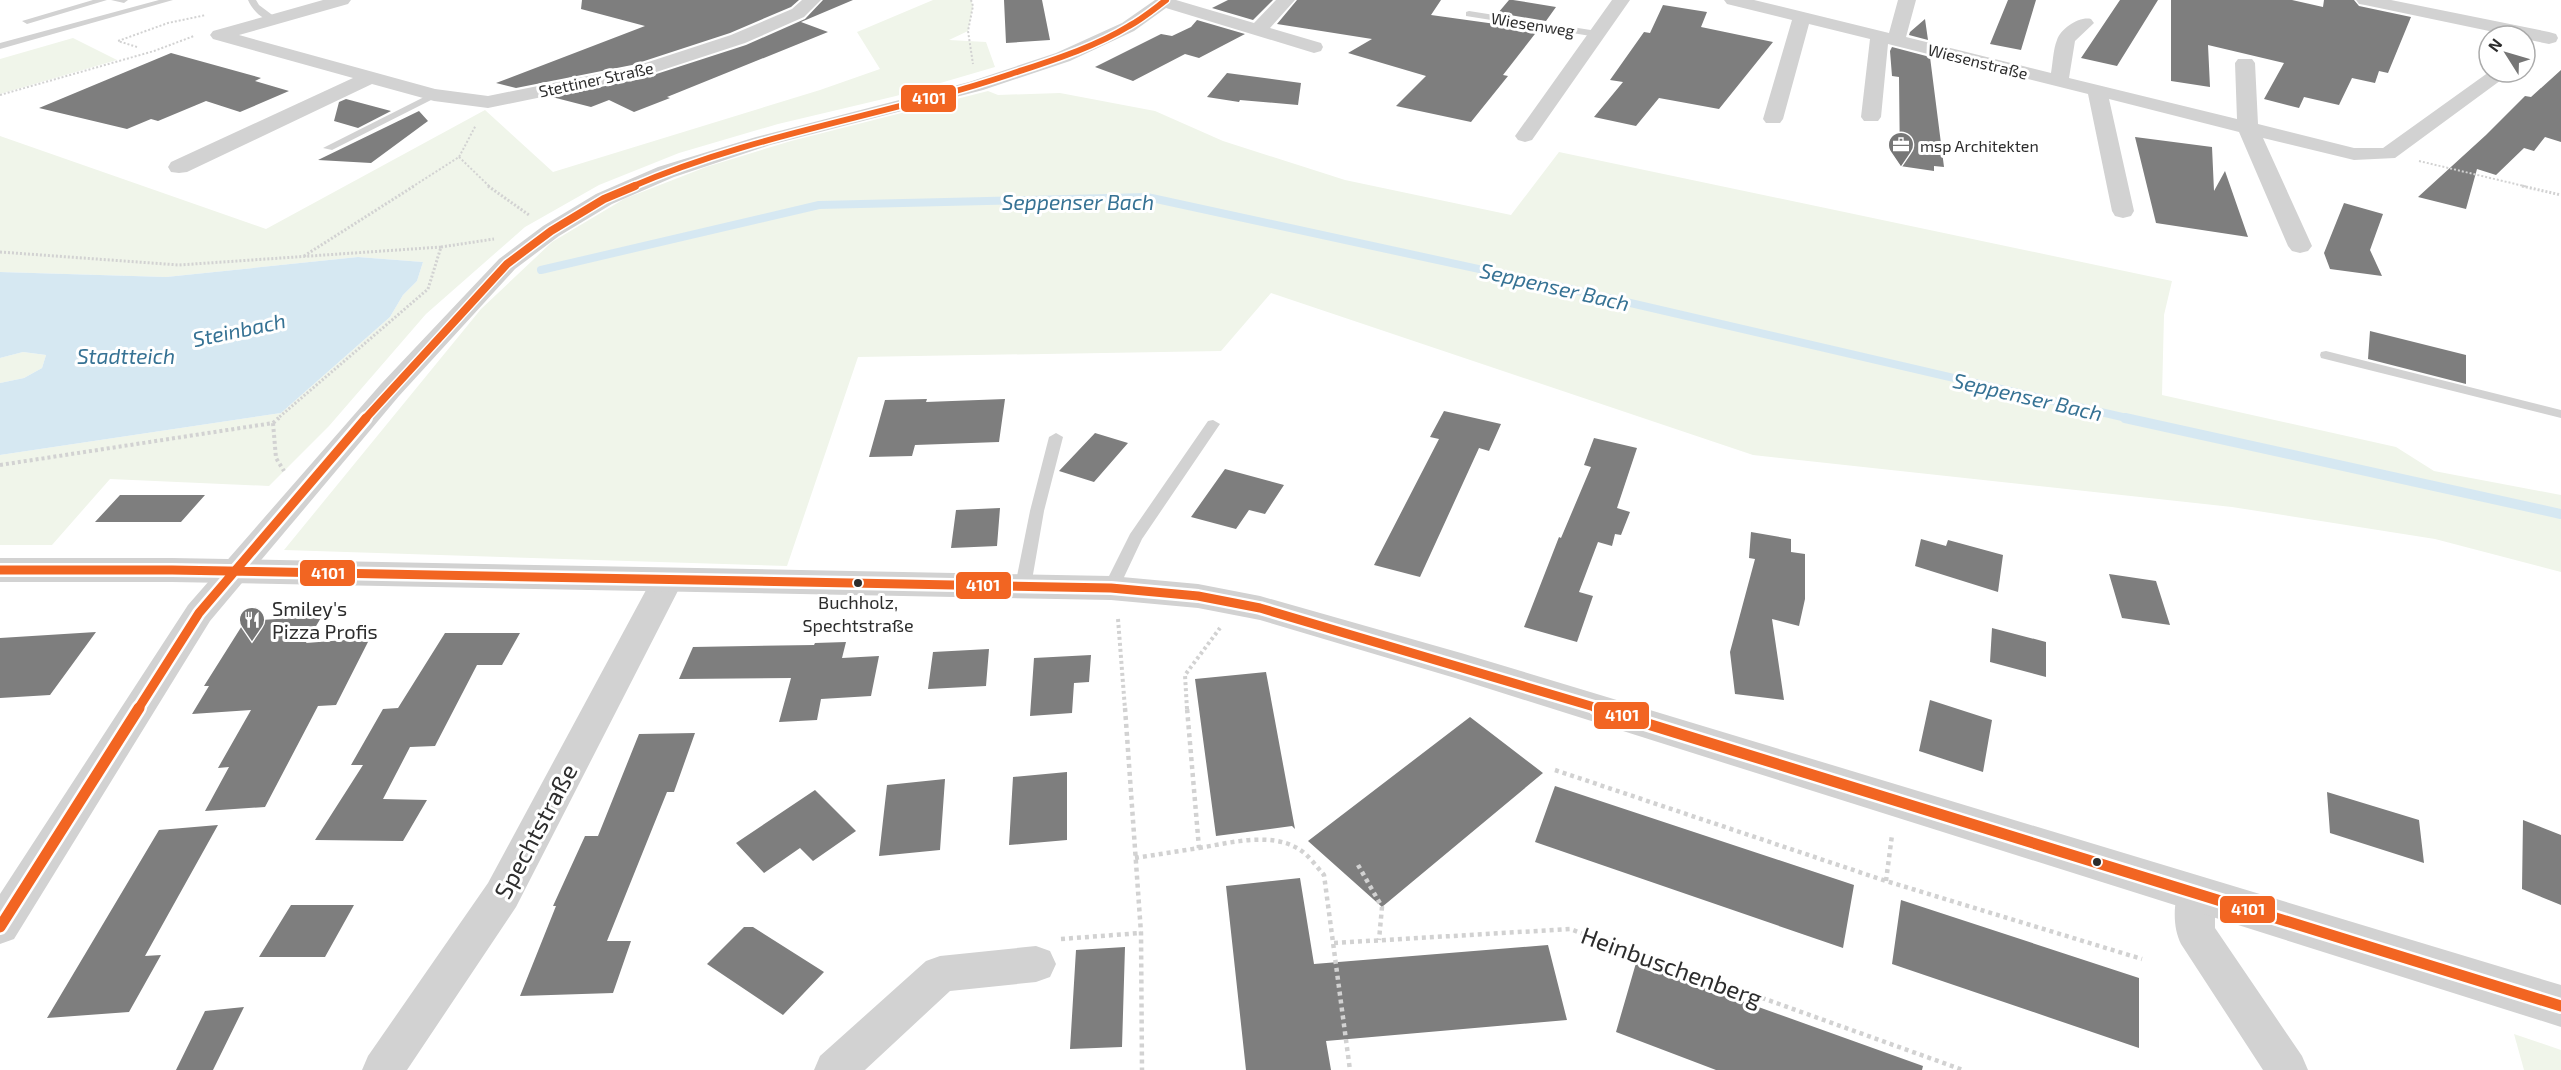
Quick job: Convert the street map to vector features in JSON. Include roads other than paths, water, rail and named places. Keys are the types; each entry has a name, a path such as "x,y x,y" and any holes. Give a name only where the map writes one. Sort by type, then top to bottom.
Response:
{"street":[{"path":"272,19 342,0"},
{"name":"Stettiner Straße","path":"272,19 219,36 434,95 488,102 637,72 738,39 798,13 812,0"},
{"path":"1258,30 1286,0"},
{"name":"Wiesenweg","path":"1525,136 1621,0"},
{"name":"Wiesenstraße","path":"1733,0 2354,154 2388,154 2485,84"},
{"path":"1871,117 1887,39 1907,0"},
{"path":"2365,0 2555,34"},
{"path":"0,927 186,630 234,571 477,294 507,264 551,231 604,199 666,172 763,141 976,86 1063,57 1128,27 1165,1 1314,46"},
{"path":"1773,118 1802,18"},
{"path":"2059,81 2066,39 2085,23"},
{"path":"2537,47 2555,34"},
{"path":"2245,63 2248,128 2300,246"},
{"path":"179,167 369,78"},
{"path":"2097,91 2123,211"},
{"path":"0,570 234,571 1023,586 1114,588 1198,596 1238,604 1461,666 2561,1006"},
{"name":"Spechtstraße","path":"383,1070 502,895 668,579"},
{"path":"2196,893 2195,932 2287,1070"},
{"path":"835,1070 940,974 1036,964"}],"lane":[{"path":"27,21 102,0"},
{"path":"115,0 124,0"},
{"path":"0,46 169,0"},
{"path":"252,0 255,6 272,19"},
{"name":"Wiesenweg","path":"1469,14 1598,34"},
{"path":"328,148 434,95"},
{"path":"2326,355 2561,414"},
{"path":"1114,588 1135,538 1213,424"},
{"path":"1023,586 1037,512 1056,437"}],"water":[{"name":"Stadtteich","path":"358,257 423,262 417,281 403,295 390,317 281,413 0,455 0,383 24,378 42,368 46,355 23,352 0,358 0,272 166,277"}],"waterway":[{"name":"Seppenser Bach","path":"541,270 819,205 1147,197 1557,286 2131,419"},
{"name":"Seppenser Bach","path":"2125,418 2561,514"}],"place":[{"name":"msp Architekten","path":"1901,168"},
{"name":"Buchholz, Spechtstraße","path":"858,583"},
{"name":"Smiley's Pizza Profis","path":"252,643"}],"water label":[{"name":"Steinbach","path":"239,329"}]}
